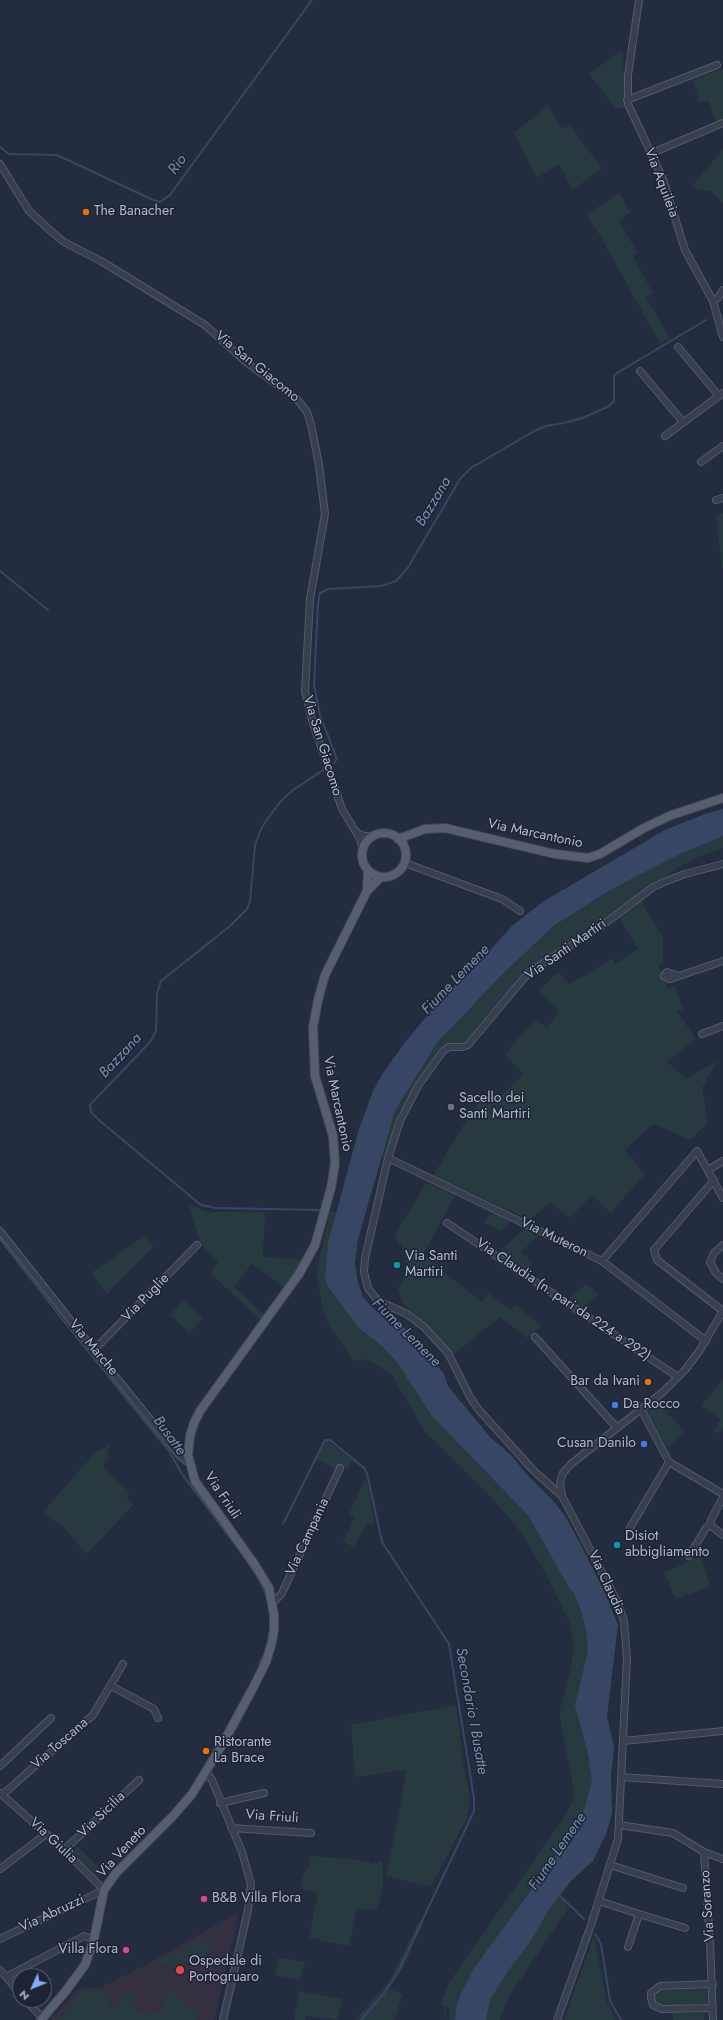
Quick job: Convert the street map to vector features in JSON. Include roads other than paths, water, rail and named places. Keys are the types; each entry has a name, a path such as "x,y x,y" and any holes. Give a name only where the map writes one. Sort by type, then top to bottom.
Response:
{"main road":[{"name":"Via Marcantonio","path":"398,839 425,829 445,828 555,854 588,858 600,854 644,828 669,816 723,798"},
{"path":"405,849 415,836 425,829"},
{"path":"363,851 368,840 374,836 386,834 398,839 405,849 405,863"},
{"name":"Via Marcantonio","path":"363,851 362,858 368,870 367,891"},
{"name":"Via Marcantonio","path":"325,1211 333,1178 335,1152 329,1121 315,1076 313,1027 318,1000 325,975 367,891 381,877 396,874 405,863"},
{"path":"368,870 381,877"},
{"name":"Via Friuli","path":"206,1772 266,1662 274,1629 273,1603 269,1588 256,1566 195,1481 189,1463 190,1436 200,1411 299,1274 315,1245 325,1211"},
{"name":"Via Veneto","path":"42,2019 85,1965 94,1939 104,1890 125,1863 173,1816 192,1794 206,1772"}],"street":[{"name":"Via Aquileia","path":"639,0 628,75 627,100 631,113 652,153 663,179 685,250 713,301 723,337"},
{"path":"627,100 716,66"},
{"path":"652,153 723,123"},
{"name":"Via San Giacomo","path":"0,164 29,211 52,234 64,242 101,261 206,325 246,362 297,399 307,412 319,466 325,514 310,599 305,691 312,720 342,809 356,832 362,844 363,851"},
{"path":"713,301 718,298 723,290"},
{"path":"665,436 721,395 678,346"},
{"path":"640,371 683,422"},
{"path":"701,462 723,446"},
{"path":"716,500 723,498"},
{"path":"356,832 364,836 374,836"},
{"path":"405,863 502,899 520,911"},
{"name":"Via Santi Martiri","path":"562,1496 548,1484 478,1409 470,1397 448,1353 424,1326 407,1314 378,1301 368,1288 364,1272 365,1258 388,1158 400,1121 418,1086 443,1051 449,1047 462,1047 468,1045 524,978 652,888 685,874 723,864"},
{"path":"676,975 723,961"},
{"path":"702,1034 723,1026"},
{"path":"602,1261 697,1151 723,1198"},
{"name":"Via Muteron","path":"388,1158 602,1261 706,1340"},
{"path":"708,1170 723,1161"},
{"path":"714,1180 654,1250 657,1260 723,1311"},
{"name":"Via Claudia (n. pari da 224 a 292)","path":"447,1223 678,1377"},
{"name":"Via Marche","path":"0,1231 180,1456 189,1463"},
{"name":"Via Puglie","path":"94,1350 197,1245"},
{"path":"723,1245 714,1253 710,1262 716,1272 723,1279"},
{"name":"Via Claudia","path":"558,2020 599,1901 618,1839 620,1825 627,1659 624,1621 606,1577 562,1496 560,1482 566,1469 641,1410 690,1365 723,1311"},
{"path":"535,1337 617,1428"},
{"path":"641,1410 669,1462 723,1494"},
{"path":"630,1528 669,1462"},
{"name":"Via Campania","path":"273,1603 282,1593 340,1468"},
{"path":"689,1556 706,1528 710,1525 723,1497"},
{"path":"710,1525 723,1535"},
{"name":"Via Toscana","path":"1,1794 93,1715 123,1664"},
{"path":"111,1686 154,1709 158,1718"},
{"path":"0,1766 50,1718"},
{"path":"623,1741 723,1731"},
{"name":"Via Friuli","path":"206,1772 210,1776 220,1803 246,1861 251,1888 248,1910 223,2020"},
{"path":"621,1776 723,1784"},
{"name":"Via Sicilia","path":"64,1850 139,1780"},
{"name":"Via Friuli","path":"220,1803 264,1793"},
{"name":"Via Giulia","path":"1,1794 64,1850 104,1890"},
{"path":"620,1825 673,1834 704,1852 723,1859"},
{"name":"Via Friuli","path":"231,1828 311,1833"},
{"path":"0,1869 46,1834"},
{"name":"Via Soranzo","path":"704,1852 713,1984 713,2020"},
{"path":"610,1865 683,1888"},
{"name":"Via Abruzzi","path":"0,1939 104,1890"},
{"path":"599,1901 685,1928"},
{"path":"628,1947 639,1914"},
{"path":"6,1977 84,1936 94,1939"},
{"path":"0,1970 12,1984"},
{"path":"713,1984 660,1986 651,1993 650,1998 653,2005 662,2009 713,2008"},
{"path":"33,2008 42,2019"}],"water":[{"name":"Fiume Lemene","path":"723,809 723,836 680,854 610,890 552,927 502,975 436,1044 395,1111 358,1239 355,1263 358,1283 363,1297 375,1310 406,1329 444,1374 448,1386 490,1437 510,1454 530,1478 555,1503 565,1516 581,1545 605,1593 618,1625 607,1716 614,1748 611,1776 612,1814 606,1834 593,1861 571,1881 550,1908 530,1942 508,1971 490,2000 486,2020 455,2020 457,2004 461,1993 475,1967 543,1874 582,1816 592,1779 588,1754 575,1705 588,1651 587,1635 582,1613 574,1593 570,1589 528,1515 432,1416 397,1362 384,1348 358,1327 329,1288 325,1279 328,1243 359,1129 373,1091 383,1073 406,1041 440,1000 480,961 512,926 544,901 665,830 705,814"}],"waterway":[{"name":"Rio","path":"0,147 9,154 57,155 160,202 170,195 312,0"},
{"name":"Bazzana","path":"334,763 337,759 320,715 314,685 318,604 320,593 328,589 381,586 396,581 407,569 460,479 471,468 536,430 546,426 583,418 609,406 614,401 614,376 617,373 706,320"},
{"path":"0,571 48,610"},
{"name":"Bazzana","path":"320,1210 216,1208 201,1205 100,1121 91,1112 90,1105 150,1042 156,1031 157,993 161,981 230,926 247,909 250,901 255,845 261,829 268,818 281,801 293,790 325,769"},
{"name":"Busatte","path":"0,1239 62,1319 169,1451 182,1474 258,1577 266,1594"},
{"name":"Secondario I Busatte","path":"283,1524 325,1440 330,1440 364,1468 367,1473 382,1542 449,1644 474,1798 474,1811 398,1972 382,1996 361,2020"},
{"name":"Busatte","path":"259,1664 265,1653"},
{"path":"559,1895 584,1919"},
{"path":"595,1934 601,1944 610,2001 621,2020"}],"place":[{"name":"The Banacher","path":"86,212"},
{"name":"Sacello dei Santi Martiri","path":"451,1107"},
{"name":"Via Santi Martiri","path":"397,1265"},
{"name":"Bar da Ivani","path":"648,1382"},
{"name":"Da Rocco","path":"615,1405"},
{"name":"Cusan Danilo","path":"644,1444"},
{"name":"Disiot abbigliamento","path":"617,1545"},
{"name":"Ristorante La Brace","path":"206,1751"},
{"name":"B&B Villa Flora","path":"204,1899"},
{"name":"Villa Flora","path":"126,1950"},
{"name":"Ospedale di Portogruaro","path":"180,1970"}]}
